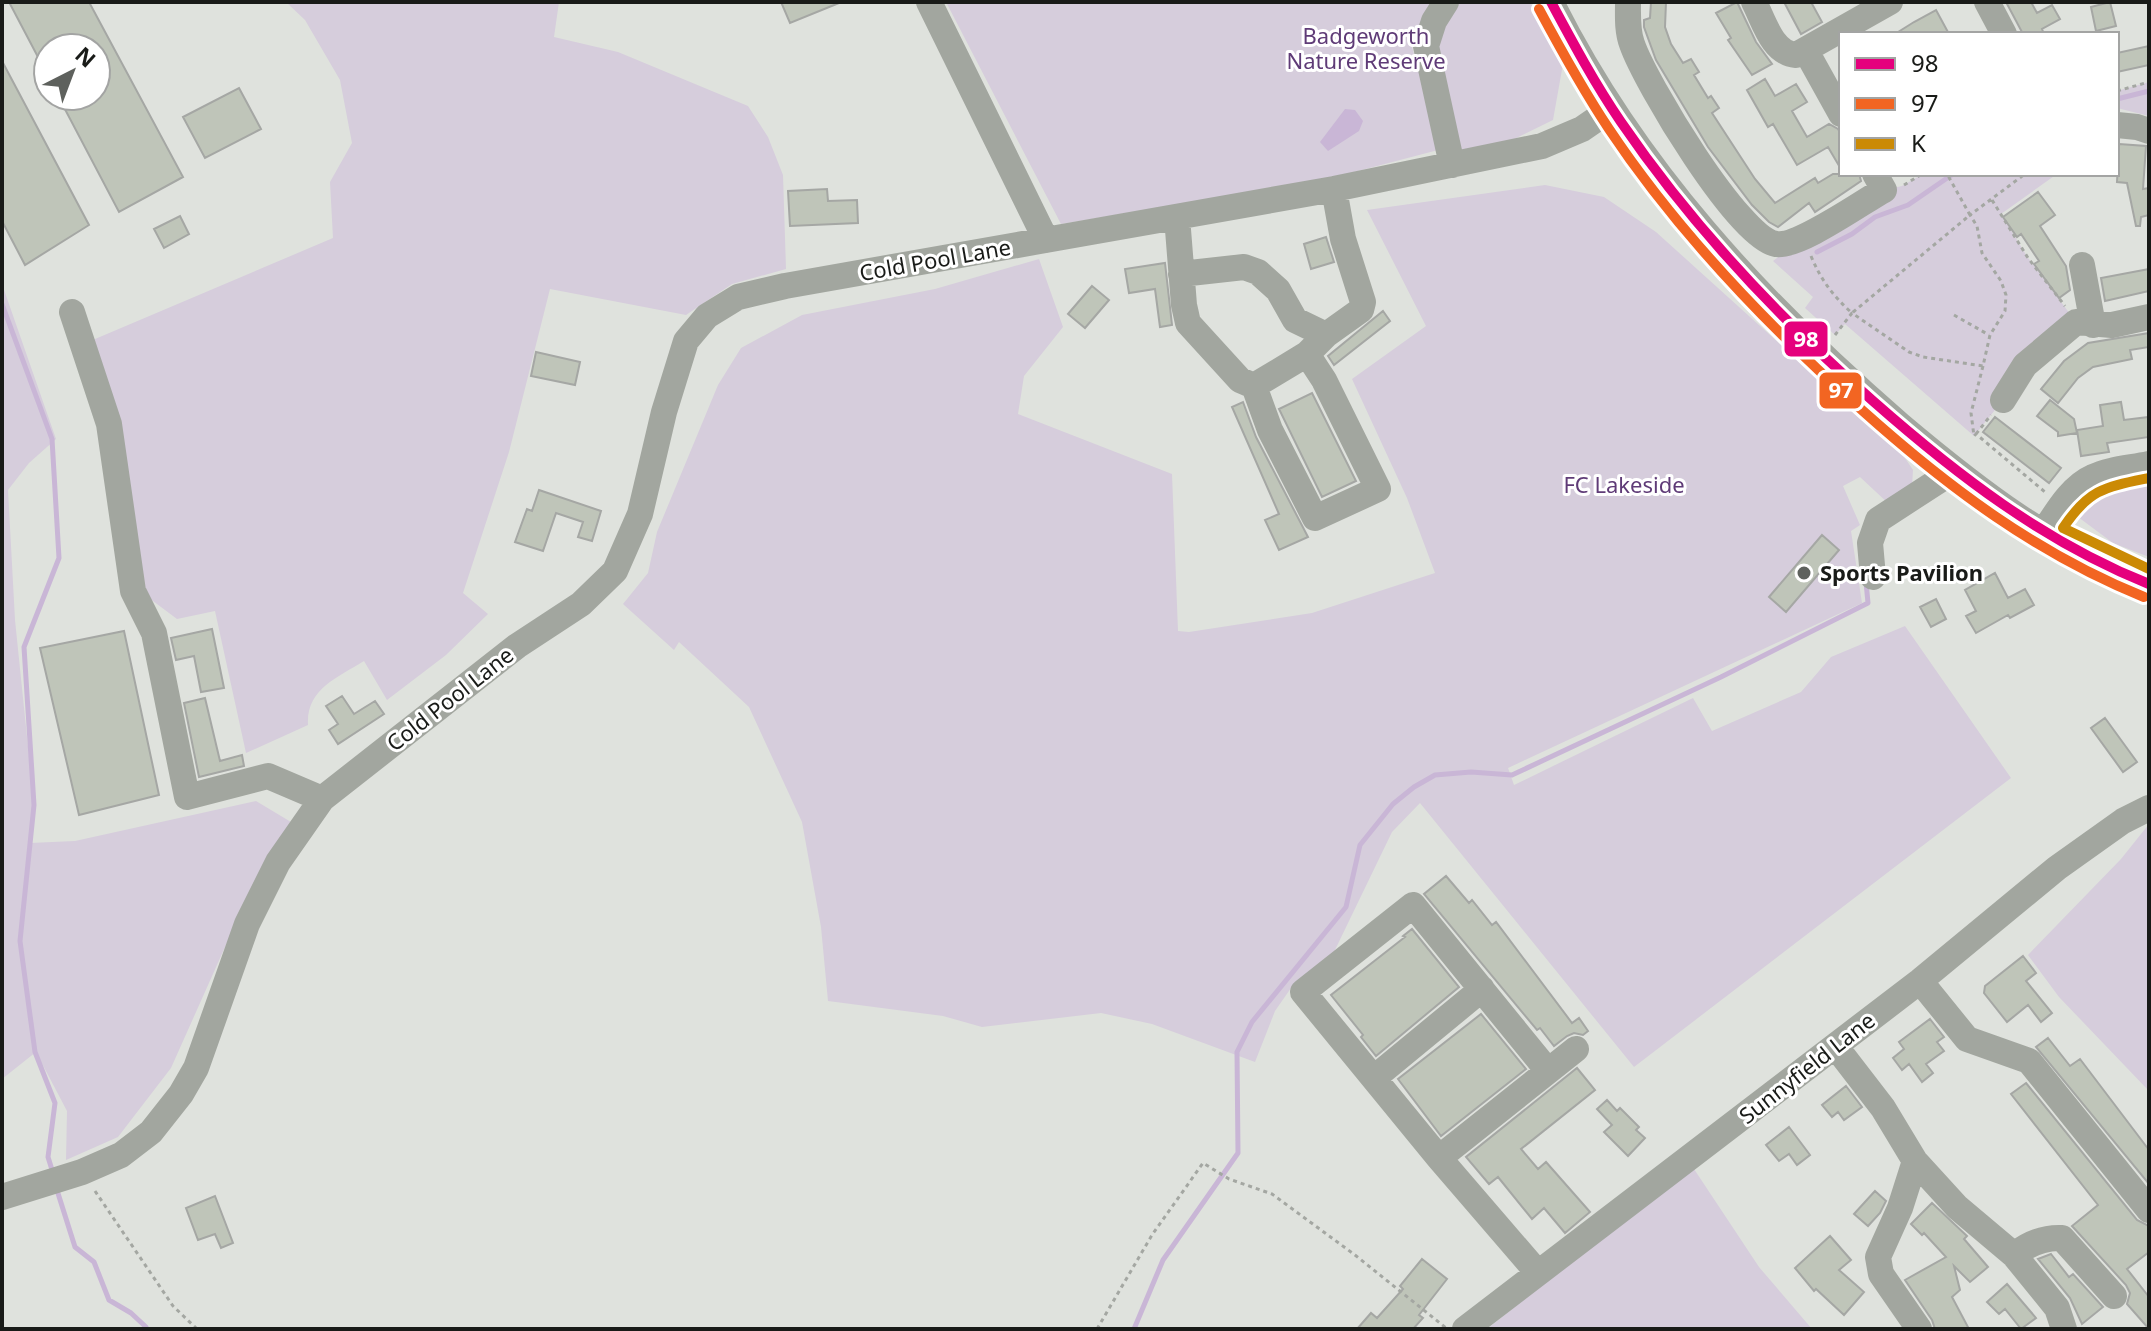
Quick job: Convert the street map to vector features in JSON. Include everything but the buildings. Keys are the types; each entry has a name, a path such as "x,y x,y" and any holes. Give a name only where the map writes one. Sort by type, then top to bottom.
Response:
{"street":[{"path":"929,2 1046,240"},
{"path":"1446,2 1434,21 1426,46 1452,165"},
{"path":"1551,2 1611,109 1654,171 1735,269 1854,385 1955,470 2042,534 2149,584"},
{"path":"1628,2 1628,31 1641,68 1697,159 1761,239 1784,245 1803,238 1884,190 1876,176"},
{"path":"1754,2 1777,45 1786,54 1796,55 1890,2"},
{"path":"1987,2 2003,32"},
{"path":"1806,51 1839,110"},
{"name":"Cold Pool Lane","path":"2,1197 82,1172 121,1155 151,1132 181,1094 196,1068 247,924 278,862 322,799 517,646 581,604 615,571 640,514 664,412 686,341 707,316 738,297 785,286 1334,189 1542,146 1582,129 1611,109"},
{"path":"2119,125 2149,131"},
{"path":"1254,386 1307,354 1326,335 1361,310 1363,302 1343,239 1334,189"},
{"path":"1177,217 1188,323 1240,380 1254,386 1270,430 1315,518 1378,489 1324,380 1307,354"},
{"path":"2082,265 2084,324"},
{"path":"1181,274 1244,267 1258,272 1278,290 1295,320 1326,335"},
{"path":"72,312 109,424 133,591 154,633 187,797 268,776 322,799"},
{"path":"2003,400 2025,365 2084,324 2112,325 2149,317"},
{"path":"2042,534 2062,505 2081,485 2095,476 2149,464"},
{"path":"1873,577 1870,543 1878,520 1955,470"},
{"name":"Sunnyfield Lane","path":"1465,1329 1836,1047 2057,868 2123,821 2149,808"},
{"path":"1538,1273 1303,992 1413,905 1548,1071"},
{"path":"1920,981 1967,1039 2029,1061 2149,1210"},
{"path":"1374,1078 1482,989"},
{"path":"1836,1047 1883,1108 1915,1161 1957,1207 2014,1255 2057,1308 2064,1329"},
{"path":"1439,1158 1576,1049"},
{"path":"1915,1161 1900,1208 1878,1257 1881,1274 1919,1329"},
{"path":"2014,1255 2024,1247 2048,1238 2062,1238 2114,1296"}],"path":[{"path":"2119,90 2149,82"},
{"path":"1948,176 1977,226 1982,253 2001,281 2006,295 2005,311 1990,335 1971,413 1974,436 1976,434 2062,505"},
{"path":"1835,335 1852,313 1970,215 2022,176"},
{"path":"1992,199 2028,258 2084,324"},
{"path":"1803,238 1819,275 1833,295 1852,313 1909,352 1983,366"},
{"path":"1954,315 1990,335"},
{"path":"1097,1329 1152,1235 1203,1163 1229,1179 1272,1194 1447,1329"},
{"path":"82,1172 173,1306 197,1329"}],"green space":[{"path":"286,2 559,2 554,37 618,52 748,106 768,137 783,175 786,269 732,284 686,315 550,289 509,452 463,593 488,614 446,655 387,700 364,661 318,693 312,702 308,725 246,753 215,611 177,619 141,592 88,342 333,238 330,182 352,143 340,80 305,20"},
{"name":"Badgeworth Nature Reserve","path":"946,2 1439,2 1411,44 1442,149 1316,182 1061,224"},
{"path":"1456,2 1530,2 1563,64 1553,120 1506,143 1453,157 1434,65 1443,28"},
{"path":"2149,82 2149,116 2119,108 2119,90"},
{"path":"1920,176 2054,176 2001,214 2028,258 2076,322 1974,436 1845,324 1835,335 1805,308 1813,297 1773,261 1803,238 1884,190 1902,186"},
{"name":"FC Lakeside","path":"1545,185 1604,197 1656,232 1903,455 1913,470 1912,487 1890,505 1860,477 1843,486 1860,525 1851,531 1862,603 1508,768 1514,785 1693,698 1712,731 1801,692 1831,657 1905,626 2011,778 1634,1067 1420,803 1392,832 1334,952 1291,988 1275,1011 1255,1062 1152,1024 1101,1013 982,1027 943,1016 828,1001 821,927 802,822 749,707 679,642 674,650 623,604 648,573 657,532 718,385 741,348 802,315 935,289 1039,259 1063,327 1024,376 1018,414 1172,474 1178,631 1189,632 1312,613 1435,573 1407,498 1352,379 1426,326 1367,210"},
{"path":"2,284 56,439 29,463 8,490 15,620 34,805 30,843 75,841 256,801 291,822 250,891 171,1068 118,1137 66,1160 67,1111 36,1052 2,1079"},
{"path":"2149,464 2149,557 2113,543 2062,505"},
{"path":"2149,824 2149,1091 2059,997 2028,955 2121,859"},
{"path":"1692,1166 1759,1267 1812,1329 1487,1329"}],"shaded area":[{"path":"1345,109 1355,110 1363,121 1359,131 1328,151 1320,142"}],"waterway":[{"path":"2119,98 2149,91"},
{"path":"1817,252 1852,234 1875,217 1908,205 1950,176"},
{"path":"2,304 52,439 59,558 24,647 34,805 20,941 35,1052 55,1103 48,1157 53,1173"},
{"path":"1134,1329 1163,1260 1238,1153 1237,1052 1252,1022 1346,907 1360,845 1393,804 1435,775 1471,772 1512,775 1721,677 1868,603 1866,582"},
{"path":"56,1187 75,1247 94,1262 109,1300 131,1313 146,1327"}],"transit line":[{"name":"98","path":"1551,2 1602,93 1648,160 1707,234 1804,337 1937,455 2003,504 2073,548 2149,584"},
{"name":"97","path":"1539,9 1590,100 1636,168 1695,242 1760,313 1895,439 1961,492 2030,539 2105,580 2144,597"},
{"name":"K","path":"2149,478 2109,487 2090,497 2063,528 2149,569"}],"place":[{"name":"Sports Pavilion","path":"1804,573"}]}
